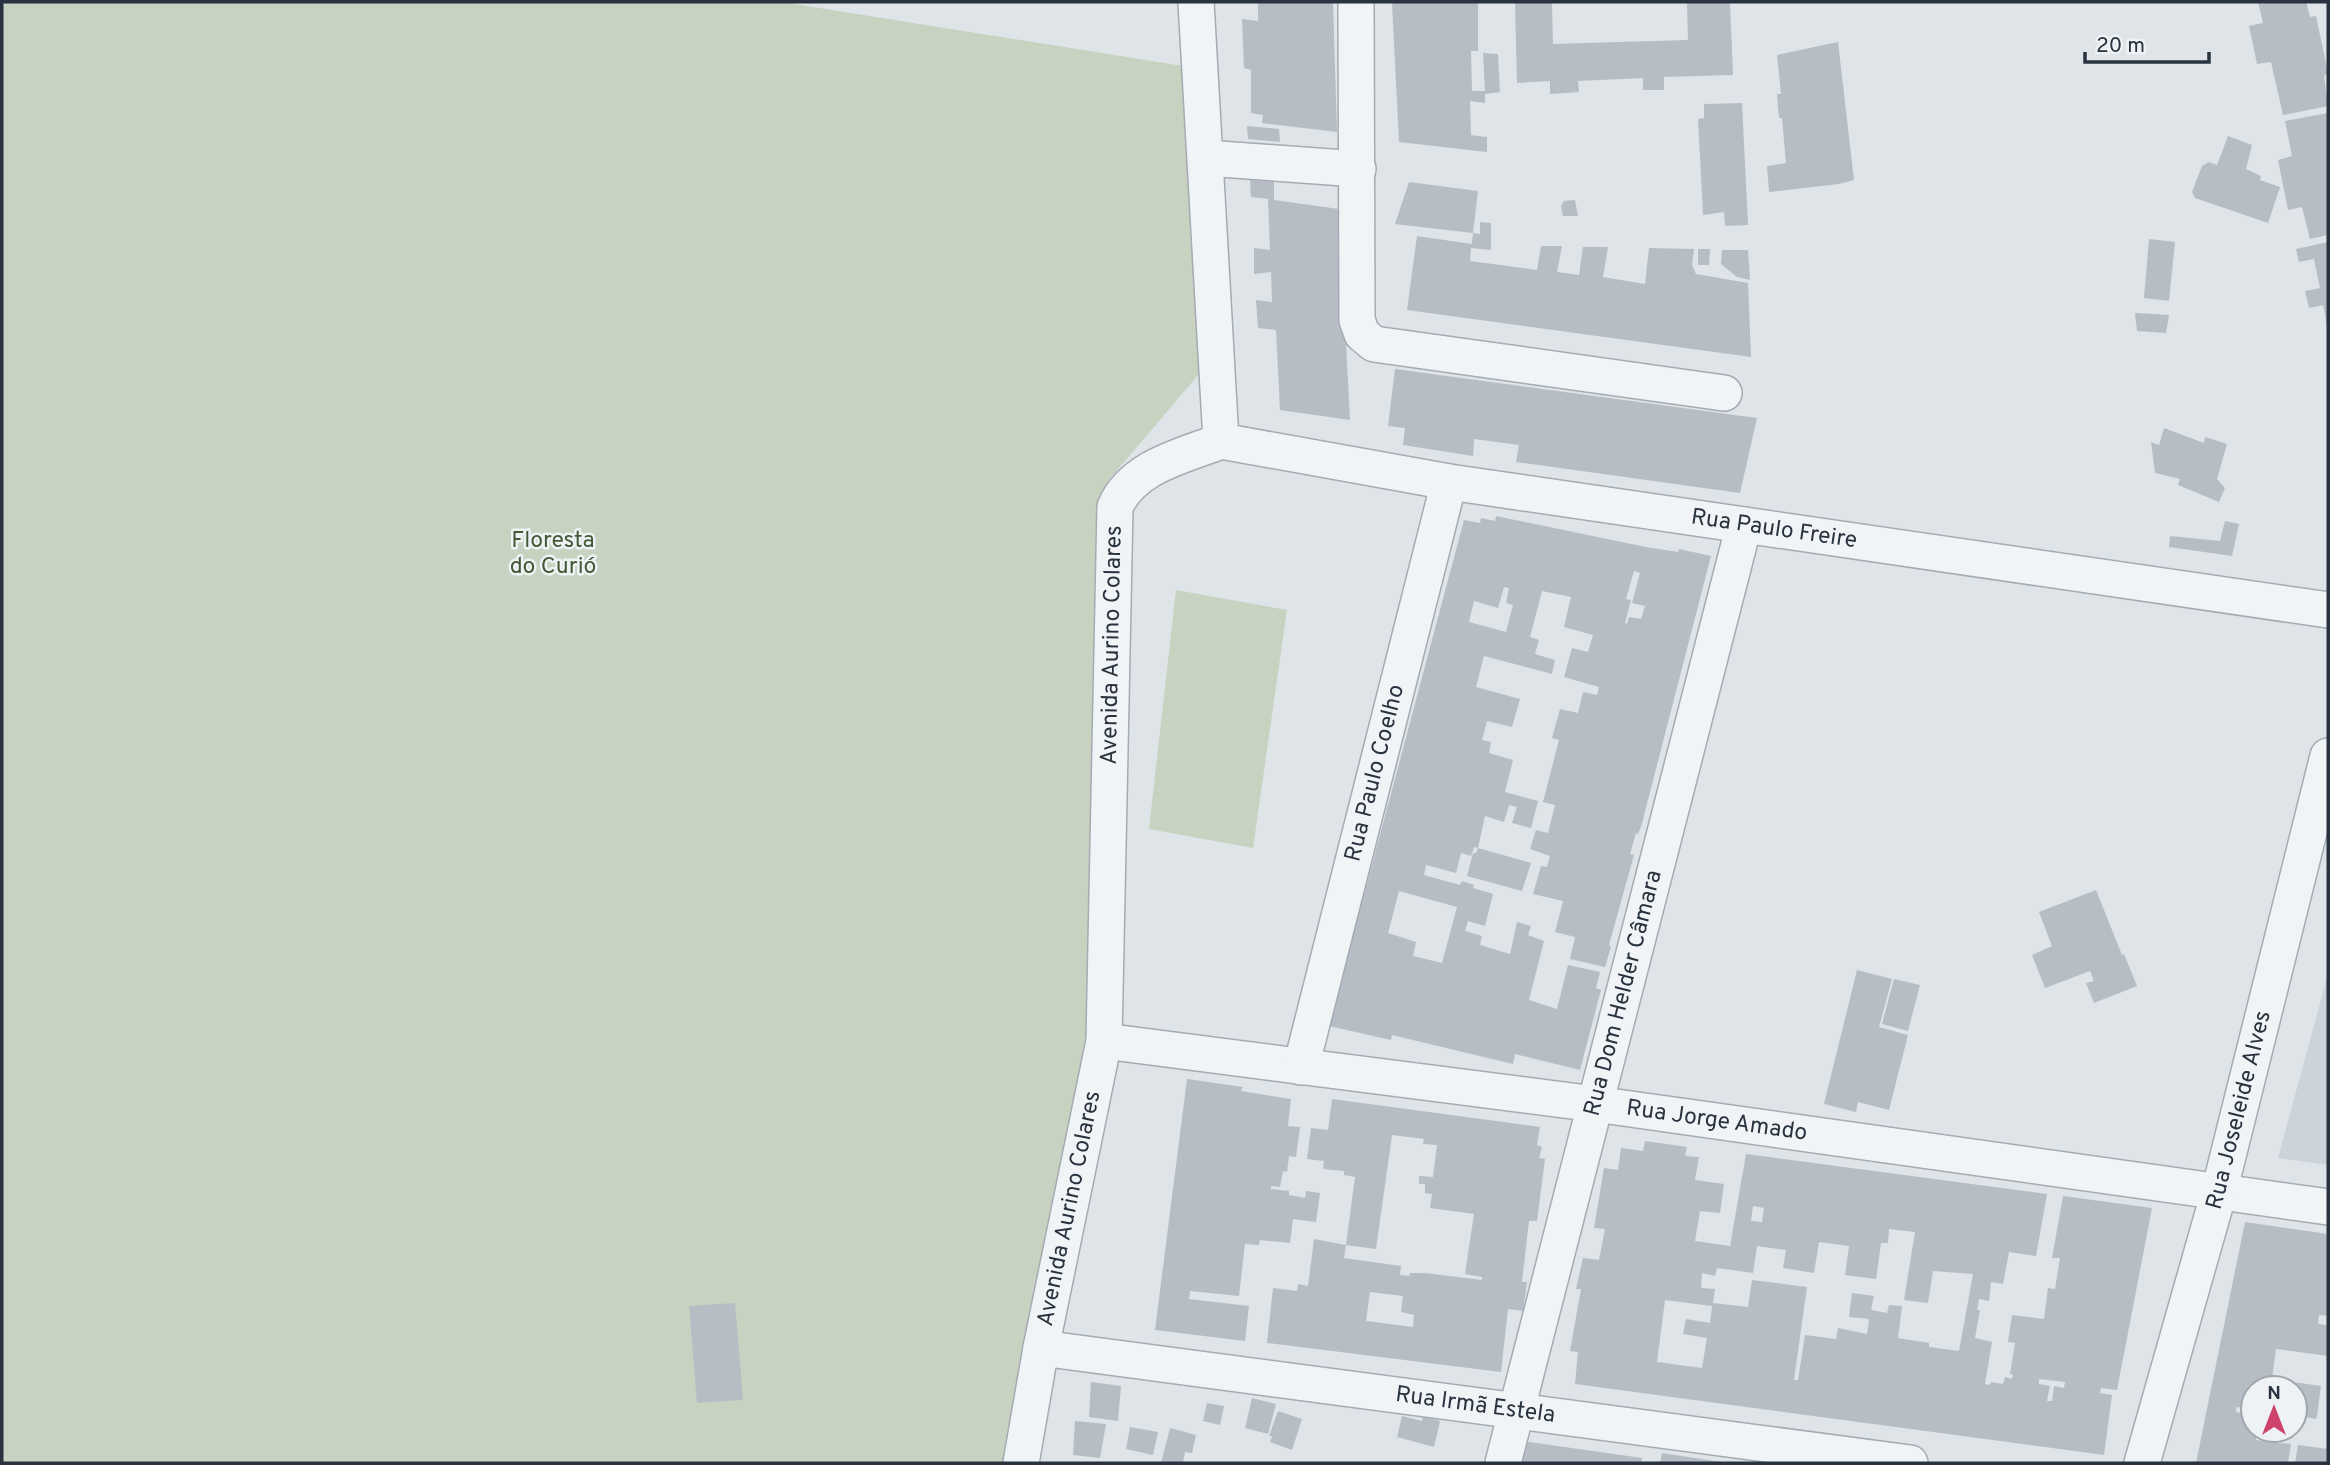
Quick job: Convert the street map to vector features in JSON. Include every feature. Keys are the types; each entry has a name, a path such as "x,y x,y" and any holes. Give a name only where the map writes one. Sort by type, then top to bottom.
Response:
{"street":[{"path":"1196,2 1221,441"},
{"path":"1356,2 1357,320 1362,334 1374,344 1724,393"},
{"path":"1206,158 1358,169"},
{"name":"Rua Paulo Freire","path":"1221,441 1449,482 2328,610"},
{"name":"Avenida Aurino Colares","path":"1021,1463 1041,1348 1104,1041 1115,507 1121,493 1131,482 1153,468 1221,441"},
{"name":"Rua Paulo Coelho","path":"1301,1067 1449,482"},
{"name":"Rua Dom Helder Câmara","path":"1503,1463 1744,525"},
{"name":"Rua Joseleide Alves","path":"2142,1463 2219,1192 2328,756"},
{"name":"Rua Jorge Amado","path":"1104,1041 1595,1104 2328,1207"},
{"name":"Rua Irmã Estela","path":"1041,1348 1910,1463"}],"shaded area":[{"path":"2328,974 2328,1165 2278,1158"}],"green space":[{"name":"Floresta do Curió","path":"2,2 782,2 1189,67 1199,374 1108,481 1092,1061 1030,1463 2,1463"},
{"path":"1176,590 1287,610 1253,848 1149,829"}],"building":[{"path":"1258,2 1333,2 1337,132 1262,123 1263,115 1251,113 1251,70 1244,68 1242,19 1258,21"},
{"path":"1392,2 1478,2 1478,51 1471,51 1472,91 1485,91 1483,53 1498,54 1500,92 1485,94 1485,103 1470,101 1471,135 1487,137 1487,152 1399,142"},
{"path":"1515,2 1552,2 1553,44 1688,40 1687,2 1730,2 1733,75 1664,77 1664,90 1643,90 1643,78 1578,81 1579,92 1550,94 1550,81 1517,83"},
{"path":"2258,2 2306,2 2310,17 2316,16 2328,73 2324,76 2328,106 2283,115 2271,62 2257,64 2249,26 2263,23"},
{"path":"1838,42 1854,180 1769,192 1767,166 1786,163 1777,94 1781,94 1777,55"},
{"path":"1742,103 1748,225 1725,226 1724,212 1703,215 1698,119 1704,118 1704,104"},
{"path":"2328,113 2328,235 2310,239 2302,207 2288,210 2278,160 2292,156 2285,121"},
{"path":"1247,126 1279,129 1280,142 1248,139"},
{"path":"2228,136 2252,145 2246,169 2261,176 2260,180 2280,187 2268,223 2195,198 2192,192 2202,166 2209,162 2217,165"},
{"path":"1250,180 1274,182 1274,200 1339,209 1350,420 1280,410 1276,330 1258,328 1256,300 1272,302 1271,272 1254,274 1254,248 1270,250 1268,199 1251,197"},
{"path":"1409,182 1478,191 1473,233 1395,224"},
{"path":"1575,200 1578,216 1563,216 1561,206 1564,201"},
{"path":"1480,222 1491,223 1491,250 1471,248 1470,261 1537,270 1541,246 1562,246 1557,272 1579,275 1583,247 1608,247 1603,277 1645,284 1649,248 1694,249 1692,265 1696,274 1748,283 1751,357 1407,310 1417,236 1472,244 1473,233 1480,234"},
{"path":"2149,239 2175,242 2169,301 2144,298"},
{"path":"2328,242 2327,325 2323,305 2309,308 2305,291 2320,288 2314,259 2299,262 2296,249"},
{"path":"1698,249 1710,249 1709,265 1698,265"},
{"path":"1722,250 1748,250 1750,280 1737,277 1721,264"},
{"path":"2135,313 2169,315 2166,333 2137,331"},
{"path":"1395,369 1757,418 1740,493 1516,462 1519,445 1474,439 1473,456 1403,445 1405,428 1388,426"},
{"path":"2164,428 2204,443 2205,437 2227,444 2217,479 2225,488 2219,502 2178,485 2180,479 2155,473 2151,442 2159,445"},
{"path":"1496,516 1646,547 1678,552 1679,549 1711,556 1641,827 1638,834 1636,833 1630,854 1634,855 1605,967 1570,959 1575,937 1555,932 1563,901 1533,894 1541,866 1547,867 1550,856 1530,849 1536,830 1548,833 1555,805 1543,802 1559,740 1552,738 1560,709 1578,713 1583,692 1597,695 1599,687 1564,677 1572,648 1588,652 1593,635 1564,627 1571,597 1542,591 1530,637 1539,640 1535,654 1555,660 1552,674 1484,656 1476,687 1520,699 1512,727 1487,721 1482,740 1491,742 1489,753 1513,760 1505,792 1538,801 1531,828 1512,823 1517,807 1509,805 1504,822 1485,816 1478,848 1474,847 1471,856 1461,853 1456,873 1426,865 1424,875 1460,885 1462,881 1474,885 1473,888 1493,894 1485,926 1468,921 1465,931 1482,936 1480,945 1510,954 1517,922 1531,926 1528,935 1544,941 1529,1000 1557,1009 1568,965 1600,972 1596,988 1601,990 1580,1070 1515,1054 1513,1064 1392,1035 1391,1040 1329,1026 1464,520 1480,523 1481,518 1495,521","holes":["1634,571 1640,573 1632,603 1645,606 1641,619 1629,617 1627,624 1625,623 1631,600 1626,599","1504,587 1509,588 1506,603 1513,605 1506,632 1469,622 1474,601 1498,608","1399,891 1457,907 1442,963 1413,956 1416,942 1388,933"]},
{"path":"2225,521 2239,524 2232,556 2169,547 2170,536 2220,541"},
{"path":"1478,848 1531,863 1522,891 1467,876 1473,853 1476,853"},
{"path":"2096,890 2137,986 2094,1003 2086,983 2094,981 2090,971 2045,988 2032,955 2052,946 2039,912"},
{"path":"1857,970 1892,979 1879,1027 1908,1035 1889,1110 1858,1102 1856,1112 1824,1104"},
{"path":"1894,979 1920,985 1908,1031 1882,1024"},
{"path":"1187,1079 1243,1087 1241,1091 1291,1099 1288,1126 1300,1127 1296,1157 1289,1156 1287,1172 1283,1171 1280,1187 1271,1186 1271,1189 1289,1191 1289,1195 1305,1198 1306,1191 1320,1193 1316,1222 1293,1219 1290,1243 1260,1240 1259,1245 1245,1244 1239,1296 1190,1291 1189,1299 1249,1306 1245,1341 1155,1330"},
{"path":"1332,1099 1540,1127 1537,1145 1542,1147 1539,1158 1545,1159 1537,1221 1529,1221 1522,1282 1527,1282 1523,1311 1508,1309 1501,1372 1267,1343 1273,1288 1297,1291 1298,1284 1308,1286 1314,1239 1346,1245 1355,1177 1344,1175 1344,1171 1323,1169 1324,1161 1307,1159 1311,1128 1328,1130","holes":["1392,1135 1424,1139 1423,1144 1437,1145 1433,1177 1419,1176 1419,1184 1425,1184 1425,1193 1432,1194 1430,1208 1474,1214 1465,1274 1482,1277 1482,1280 1425,1273 1400,1275 1401,1266 1344,1258 1346,1245 1376,1249","1370,1292 1403,1296 1401,1312 1414,1315 1413,1327 1366,1321"]},
{"path":"1645,1141 1687,1147 1685,1156 1699,1157 1695,1180 1724,1184 1720,1213 1700,1211 1695,1241 1730,1246 1746,1154 2047,1194 2036,1256 2009,1252 2003,1284 1991,1282 1989,1301 1979,1299 1977,1310 1980,1310 1975,1338 1992,1342 1985,1384 1990,1385 1991,1382 2003,1384 2005,1377 2012,1379 2013,1375 2010,1374 2015,1343 2008,1342 2012,1315 2044,1319 2048,1288 2055,1289 2060,1258 2052,1258 2063,1196 2152,1208 2117,1390 2101,1388 2100,1393 2112,1395 2104,1455 1575,1384 1578,1352 1570,1351 1581,1289 1576,1289 1583,1258 1599,1260 1605,1229 1594,1228 1604,1168 1618,1170 1621,1148 1643,1151","holes":["1753,1206 1764,1208 1762,1222 1751,1221","1889,1229 1915,1232 1904,1300 1928,1303 1933,1271 1973,1274 1959,1351 1929,1347 1929,1343 1898,1338 1902,1306 1889,1305 1887,1313 1871,1310 1874,1296 1852,1293 1849,1317 1869,1319 1867,1334 1838,1328 1836,1339 1805,1335 1798,1380 1794,1380 1807,1287 1752,1280 1748,1307 1713,1303 1715,1289 1701,1288 1702,1273 1715,1276 1717,1268 1753,1273 1757,1246 1786,1250 1783,1268 1814,1273 1819,1242 1849,1246 1845,1275 1876,1279 1881,1243 1888,1243","1665,1300 1712,1306 1710,1323 1686,1319 1683,1334 1707,1338 1702,1368 1657,1362","2039,1379 2065,1382 2064,1388 2054,1386 2052,1401 2047,1401 2050,1386 2039,1384"]},
{"path":"2245,1222 2328,1234 2328,1316 2319,1315 2318,1324 2328,1325 2328,1356 2276,1349 2273,1374 2239,1374 2239,1407 2236,1407 2236,1412 2239,1413 2239,1444 2291,1444 2288,1463 2196,1463"},
{"path":"735,1303 743,1400 697,1403 689,1306"},
{"path":"1091,1382 1121,1386 1118,1421 1089,1417"},
{"path":"2309,1384 2321,1386 2316,1419 2309,1418"},
{"path":"1252,1398 1276,1404 1268,1434 1245,1428"},
{"path":"1207,1403 1224,1406 1220,1425 1203,1421"},
{"path":"1278,1411 1302,1419 1292,1450 1270,1442 1272,1436 1269,1436"},
{"path":"1402,1416 1422,1421 1423,1416 1440,1421 1434,1447 1397,1437"},
{"path":"1075,1421 1106,1424 1100,1458 1073,1455"},
{"path":"1130,1427 1158,1432 1153,1455 1126,1449"},
{"path":"1170,1428 1196,1435 1192,1453 1185,1452 1183,1463 1161,1463"},
{"path":"1522,1441 1642,1458 1641,1463 1518,1463"},
{"path":"2298,1445 2328,1449 2328,1463 2295,1463"},
{"path":"1662,1453 1722,1462 1722,1463 1660,1463"}]}
